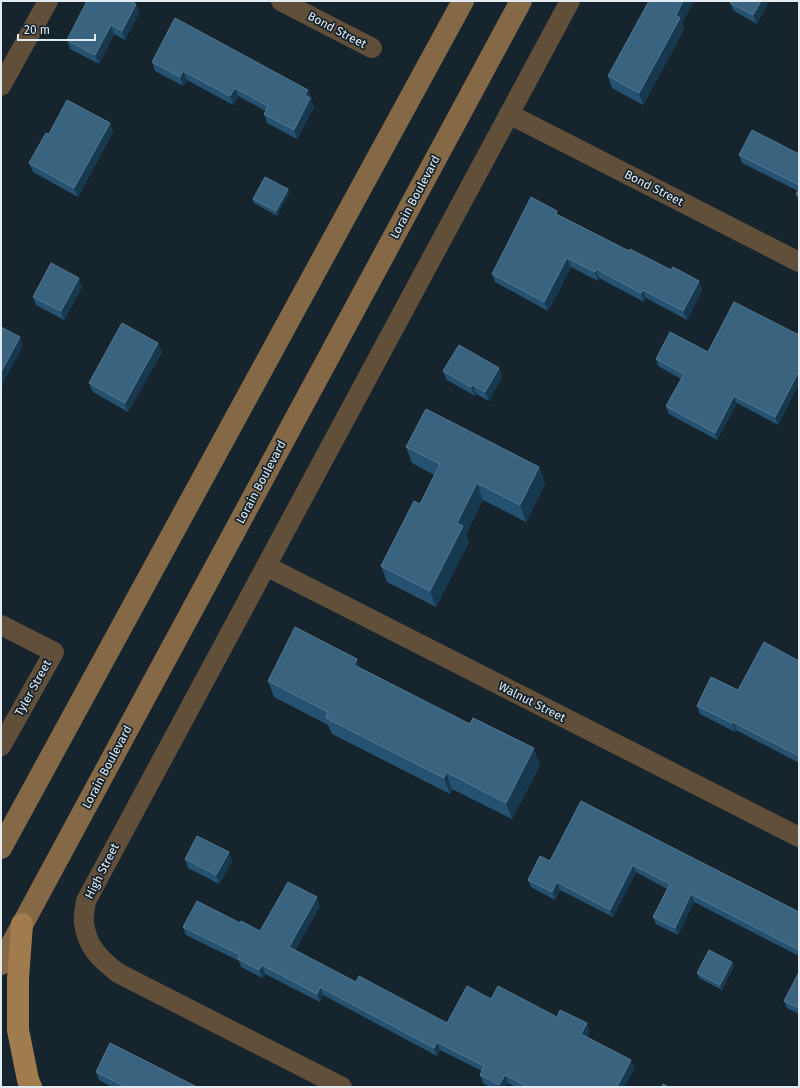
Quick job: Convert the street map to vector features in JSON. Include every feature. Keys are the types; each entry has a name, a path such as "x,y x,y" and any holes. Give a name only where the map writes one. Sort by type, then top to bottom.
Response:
{"main road":[{"path":"1,848 464,1"},
{"name":"Lorain Boulevard","path":"1,964 521,1"},
{"path":"22,924 18,979 18,1030 28,1080 31,1087"}],"street":[{"path":"1,86 48,1"},
{"name":"Bond Street","path":"281,1 372,48"},
{"path":"266,566 570,1"},
{"name":"Bond Street","path":"509,114 799,262"},
{"name":"Walnut Street","path":"266,566 799,837"},
{"name":"High Street","path":"266,566 86,901 84,922 89,942 101,960 118,973 342,1087"},
{"name":"Tyler Street","path":"1,625 54,652 1,746"}],"building":[{"path":"87,1 130,1 136,4 122,31 111,25 95,55 67,40"},
{"path":"649,1 683,1 676,15 680,18 639,93 608,76"},
{"path":"731,1 761,1 753,15 730,3"},
{"path":"175,18 308,90 305,95 310,98 294,130 264,114 268,106 235,88 230,96 183,71 180,77 152,62"},
{"path":"67,100 110,123 74,188 29,163 46,133 49,134"},
{"path":"752,130 799,154 799,185 739,155"},
{"path":"265,177 288,189 276,211 253,199"},
{"path":"799,189 799,196 796,194"},
{"path":"531,197 557,211 556,214 629,251 630,249 671,270 673,267 699,281 683,311 643,290 641,293 596,269 595,272 567,258 544,302 492,274"},
{"path":"51,263 79,278 61,311 33,297"},
{"path":"734,302 799,335 799,373 775,417 734,396 715,433 666,406 684,374 656,359 670,332 708,352"},
{"path":"122,323 158,343 125,403 89,383"},
{"path":"1,327 20,337 1,372"},
{"path":"459,345 499,368 485,392 473,385 471,387 443,371"},
{"path":"426,409 539,467 520,505 477,483 457,523 463,526 430,591 381,566 414,501 420,504 440,464 406,447"},
{"path":"295,627 357,659 354,665 470,724 473,718 534,748 506,803 446,772 444,778 326,718 328,712 268,681"},
{"path":"764,642 799,661 799,756 733,722 732,723 697,706 711,677 738,690"},
{"path":"581,801 799,912 799,950 691,894 675,928 653,917 670,884 633,865 610,910 557,882 552,892 528,880 540,856 550,861"},
{"path":"197,836 229,852 216,875 185,859"},
{"path":"288,882 317,897 289,947 356,982 359,976 447,1023 467,986 491,999 498,986 557,1017 560,1010 587,1023 581,1034 631,1060 617,1087 528,1087 505,1075 499,1085 480,1075 484,1066 437,1042 434,1048 320,987 317,994 262,965 259,970 238,959 240,955 183,927 197,901 240,923 241,921 260,931"},
{"path":"709,950 732,962 720,985 697,973"},
{"path":"799,972 799,1008 784,1001"},
{"path":"110,1043 197,1087 126,1087 96,1072"},
{"path":"663,1084 669,1087 662,1087"}]}
